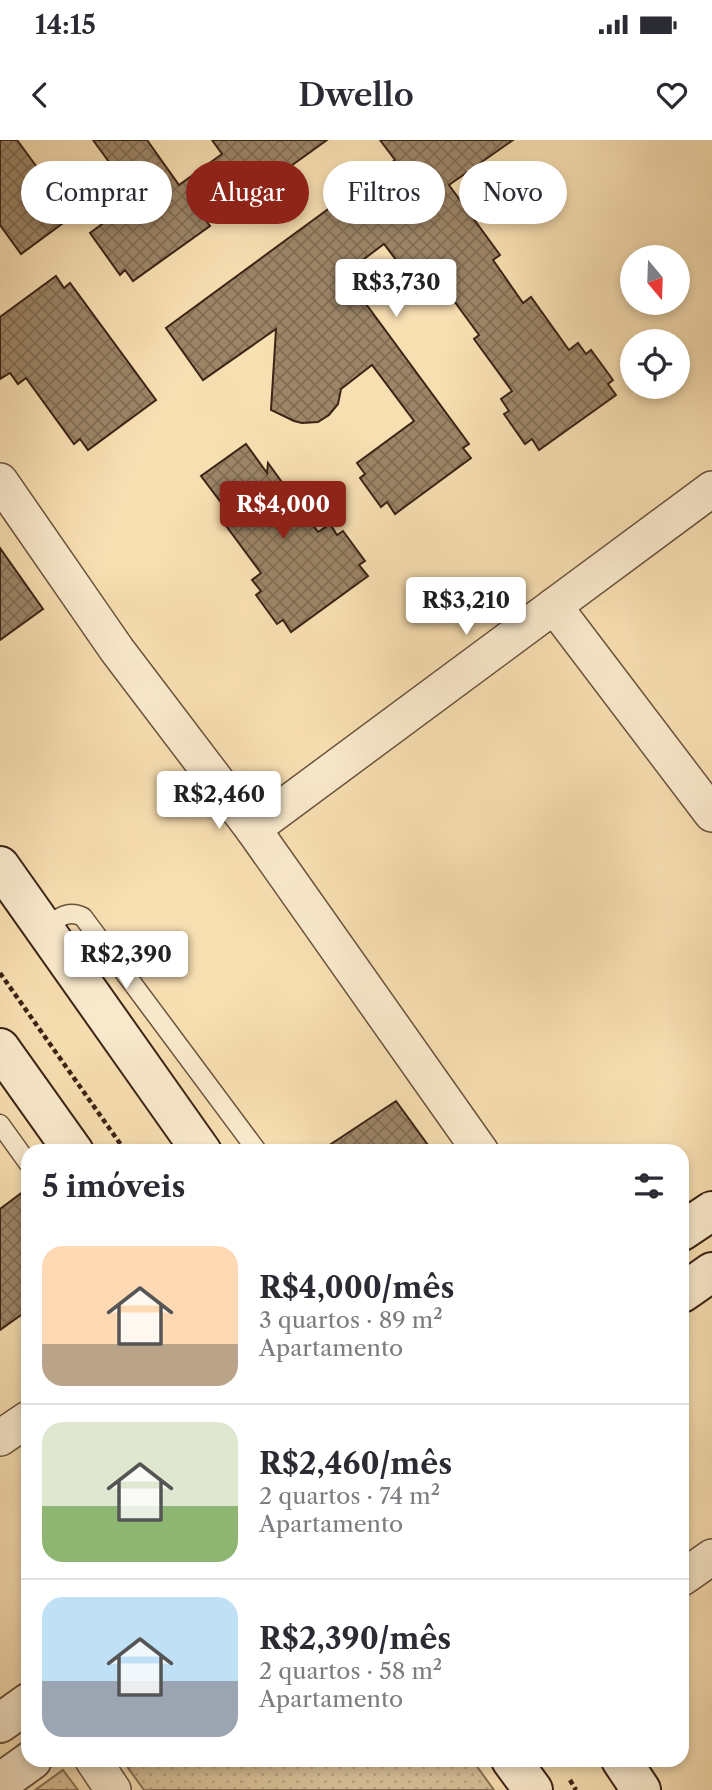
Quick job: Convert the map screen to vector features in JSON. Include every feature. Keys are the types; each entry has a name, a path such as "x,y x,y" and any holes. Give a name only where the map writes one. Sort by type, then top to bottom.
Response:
{"main road":[{"path":"0,866 196,1144"},
{"path":"0,1048 68,1144"},
{"path":"689,1226 712,1210"},
{"path":"689,1288 712,1272"},
{"path":"0,1723 21,1708"},
{"path":"0,1783 22,1767"},
{"path":"516,1767 533,1790"},
{"path":"626,1767 641,1790"}],"street":[{"path":"0,481 117,650 253,829 475,1144"},
{"path":"253,829 712,489"},
{"path":"554,606 712,814"},
{"path":"0,1438 21,1424"},
{"path":"689,1573 712,1557"},
{"path":"98,1767 113,1790"}],"lane":[{"path":"45,928 66,914 75,913 83,917 252,1144"},
{"path":"0,1124 21,1153"}],"path":[{"path":"0,973 120,1144"}],"shaded area":[{"path":"127,1767 477,1767 494,1790 144,1790"},
{"path":"63,1770 78,1790 35,1790"}],"building":[{"path":"0,140 17,140 32,161 21,161 21,224 62,224 21,254 0,225"},
{"path":"93,140 147,140 162,161 108,161"},
{"path":"212,140 327,140 298,161 212,161 222,154"},
{"path":"380,140 513,140 483,161 459,161 459,178 449,185 459,199 459,224 477,224 500,255 493,260 523,303 531,297 569,350 578,343 586,354 591,350 613,380 608,384 616,395 539,450 532,439 525,444 504,414 509,411 501,399 512,391 474,339 479,335 443,286 425,298 384,244 344,274 469,444 463,448 471,458 395,514 387,502 381,507 360,478 365,474 357,463 414,421 372,365 341,389 338,404 329,415 318,422 302,423 271,410 276,329 203,380 166,328 323,213 323,224 445,224 445,161 395,160"},
{"path":"172,175 179,185 186,180 186,224 210,226 133,281 125,270 120,275 90,233 102,224 172,224"},
{"path":"56,276 64,288 70,283 156,400 88,450 80,439 74,444 26,378 18,384 10,373 0,379 0,317"},
{"path":"246,444 267,473 268,463 318,532 330,524 337,535 343,531 365,561 359,565 368,576 291,632 283,620 277,624 256,595 261,591 252,580 261,573 224,523 232,517 201,476"},
{"path":"0,548 43,609 0,640"},
{"path":"396,1101 427,1144 331,1144"},
{"path":"21,1193 21,1315 0,1330 0,1209"}]}
